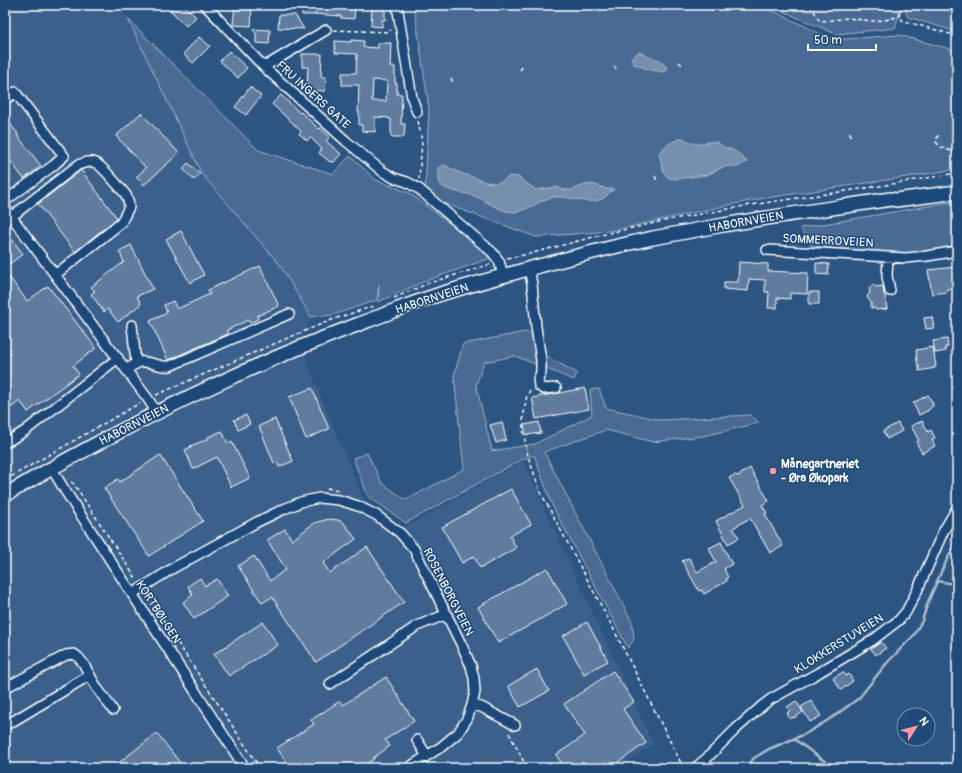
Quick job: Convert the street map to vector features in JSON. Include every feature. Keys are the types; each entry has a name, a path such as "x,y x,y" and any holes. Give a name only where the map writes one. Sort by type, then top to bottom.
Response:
{"highway":[{"name":"HABORNVEIEN","path":"5,495 157,413 230,378 337,332 408,305 528,268 655,238 753,220 891,199 957,185"},
{"name":"HABORNVEIEN","path":"891,199 896,200 957,192"}],"street":[{"name":"FRU INGERS GATE","path":"205,5 264,67 346,141 382,171 419,189 492,252 499,262 503,275"},
{"path":"397,5 412,98 417,112"},
{"name":"FRU INGERS GATE","path":"264,67 326,30"},
{"path":"5,100 15,92 64,156 5,201"},
{"path":"11,217 78,165 86,162 97,163 126,195 129,207 121,223 55,275"},
{"path":"5,208 127,370 157,413"},
{"name":"SOMMERROVEIEN","path":"767,250 906,258 957,251"},
{"name":"SOMMERROVEIEN","path":"888,256 887,276 890,291"},
{"path":"528,268 532,284 541,360 541,373 538,379 539,386 543,389 556,388"},
{"path":"127,370 136,364 144,362 162,367 170,366 289,314"},
{"path":"132,325 136,364"},
{"path":"5,443 25,431 118,358"},
{"name":"KORTBØLGEN","path":"52,469 245,768"},
{"name":"ROSENBORGVEIEN","path":"132,594 175,567 257,522 301,502 319,498 340,500 358,506 376,515 400,533 414,549 464,650 471,666 474,678 475,692 472,705 467,719 458,733 441,747 408,768"},
{"name":"KLOKKERSTUVEIEN","path":"695,768 763,704 873,640 899,620 906,612 917,591 942,532 957,508"},
{"path":"330,684 417,626 447,614"},
{"path":"5,688 66,654 74,654 78,657 97,688 113,710"},
{"path":"5,724 10,723 90,675"},
{"path":"472,705 480,707 515,725"},
{"path":"417,740 427,756"}],"path":[{"path":"810,5 819,20 822,21 848,18 872,21 885,20 900,16"},
{"path":"902,5 899,13 902,20 957,36"},
{"path":"326,30 388,32 401,27"},
{"path":"679,62 683,66"},
{"path":"520,70 523,66"},
{"path":"614,66 618,72"},
{"path":"451,78 453,83"},
{"path":"417,112 422,142 419,189"},
{"path":"850,132 851,139"},
{"path":"938,135 936,140 937,144 947,150 957,151"},
{"path":"655,176 656,181"},
{"path":"538,379 532,386 526,398 523,430 528,456 540,490 605,612 680,761 685,768"},
{"path":"59,481 69,481 74,484 138,581"},
{"path":"147,595 260,768"},
{"path":"501,718 527,768"}],"shaded area":[{"path":"5,5 117,5 128,19 202,174 280,265 311,317 302,340 306,360 364,501 404,528 523,461 653,744 618,768 5,768"},
{"path":"414,5 761,5 833,40 899,35 957,51 957,169 760,199 610,231 536,237 435,200 425,190 429,109"},
{"path":"769,5 902,5 895,28 836,34"},
{"path":"907,5 957,5 957,32 908,17 905,10"},
{"path":"128,19 258,150 333,174 350,156 376,180 409,193 484,249 489,255 488,259 425,281 378,302 379,285 377,300 333,315 311,317 280,265 202,174"},
{"path":"639,52 648,57 661,61 667,67 666,70 664,72 634,64 631,59"},
{"path":"682,138 695,144 717,142 723,147 733,150 739,154 747,162 737,167 723,167 707,175 675,179 669,178 663,170 659,153 669,144"},
{"path":"444,165 460,173 485,182 501,182 510,176 518,177 536,190 557,187 564,190 571,190 593,184 607,189 614,189 604,198 596,201 554,197 514,212 497,208 476,197 452,191 442,186 439,180 438,168"},
{"path":"957,201 957,248 898,255 812,246 800,228"},
{"path":"525,332 541,335 546,356 577,373 574,380 515,356 484,362 476,385 492,451 535,444 592,415 590,390 599,389 606,408 661,420 751,415 759,423 703,436 653,442 606,430 544,452 632,622 634,639 628,648 552,505 534,455 521,460 406,523 368,496 353,458 367,453 382,483 406,500 464,469 454,376 463,344"}],"building":[{"path":"174,5 184,5 196,17 186,26 170,10"},
{"path":"235,5 252,5 251,26 233,25"},
{"path":"302,5 355,5 354,19 341,18 341,16 315,14 302,15"},
{"path":"372,7 385,7 385,20 382,20 382,27 371,26"},
{"path":"279,15 295,15 304,29 278,28"},
{"path":"253,29 270,30 269,44 256,43 256,34"},
{"path":"199,37 210,46 193,63 183,54"},
{"path":"351,40 364,41 363,47 378,48 378,43 391,43 390,67 395,67 397,94 402,94 401,124 405,124 404,137 391,137 391,119 389,118 375,117 375,132 362,131 362,125 359,125 358,112 359,85 342,85 342,73 356,73 357,54 335,53 335,41 351,42","holes":["373,80 387,81 386,101 372,101"]},
{"path":"229,51 247,68 238,78 220,61"},
{"path":"302,54 322,54 321,77 326,77 325,91 307,90 308,67 302,67"},
{"path":"250,87 261,96 246,115 235,107"},
{"path":"281,95 300,113 301,112 330,137 326,141 341,154 333,163 319,153 322,149 310,137 307,141 299,134 301,131 272,104"},
{"path":"141,113 179,153 144,185 136,177 146,168 116,136"},
{"path":"5,119 41,166 24,179 5,154"},
{"path":"188,163 200,174 194,180 183,169"},
{"path":"81,170 117,218 75,252 38,204"},
{"path":"5,230 23,254 5,267"},
{"path":"181,231 204,275 190,283 166,239"},
{"path":"131,245 153,289 137,296 141,304 118,322 108,309 104,312 91,294 95,291 91,287 124,262 119,251"},
{"path":"739,262 768,264 768,271 808,273 807,294 790,293 790,299 777,298 777,308 768,308 769,292 765,292 765,280 749,279 748,291 724,289 724,282 738,282"},
{"path":"816,263 829,264 828,275 816,274"},
{"path":"260,266 279,306 257,316 258,319 250,323 248,320 227,330 228,334 168,360 150,321 167,313 164,305 173,301 177,309 210,294 208,290"},
{"path":"955,267 957,288 947,289 947,292 932,294 928,270"},
{"path":"10,278 27,301 48,286 96,348 73,366 79,374 28,412 20,401 5,412 5,281"},
{"path":"873,284 876,287 883,286 887,309 876,310 875,308 871,308 871,302 867,296 870,293 869,289"},
{"path":"809,292 819,292 819,304 809,304"},
{"path":"932,317 934,328 926,329 924,318"},
{"path":"947,339 948,347 945,347 946,351 935,353 933,341"},
{"path":"933,347 935,368 919,371 916,350"},
{"path":"312,388 329,429 306,439 289,397"},
{"path":"585,388 589,409 536,419 532,398"},
{"path":"928,395 933,406 929,410 919,415 913,403"},
{"path":"246,415 250,424 238,430 234,420"},
{"path":"275,419 293,461 279,467 277,462 274,463 259,426"},
{"path":"922,421 928,432 931,430 935,438 932,440 935,446 922,453 916,442 919,441 911,426"},
{"path":"502,422 506,440 496,443 490,425"},
{"path":"539,422 541,433 526,435 524,425"},
{"path":"898,423 902,431 887,439 883,431"},
{"path":"222,431 228,444 232,442 250,478 231,487 217,457 193,469 185,450 191,447 190,446 208,439 208,437"},
{"path":"160,455 203,521 149,556 104,488 118,479 120,482"},
{"path":"750,468 769,501 762,505 767,513 765,514 783,546 770,553 750,518 733,528 739,538 728,544 716,521 745,505 729,478 735,475 738,476"},
{"path":"511,489 531,524 510,536 516,548 480,568 474,556 462,563 442,527"},
{"path":"329,519 338,520 344,523 356,539 323,563 330,573 367,547 404,602 316,662 272,597 262,603 238,566 254,556 270,581 286,569 267,540 285,529 292,540 314,523"},
{"path":"721,542 732,564 724,569 728,577 726,579 727,581 704,594 702,590 699,591 682,561 689,558 697,572 716,562 709,548"},
{"path":"547,568 567,604 498,643 478,607"},
{"path":"200,578 205,586 217,579 228,596 194,619 183,602 193,595 188,586"},
{"path":"263,622 278,645 229,676 214,654"},
{"path":"587,622 608,661 584,674 563,636"},
{"path":"881,642 886,648 876,655 871,649"},
{"path":"537,669 549,691 520,707 508,686"},
{"path":"613,671 634,702 623,709 646,743 610,768 565,768 556,755 585,735 564,704"},
{"path":"843,672 846,676 849,674 853,681 841,690 833,678"},
{"path":"386,677 414,721 385,740 390,746 360,768 290,768 277,748 314,724 311,720 340,701 343,705"},
{"path":"796,701 803,712 790,719 787,713 790,711 787,707"},
{"path":"811,701 821,716 810,722 801,707"},
{"path":"157,733 184,768 112,768"}],"waterway":[{"path":"807,733 833,717 859,698 886,664 914,635 922,621 928,602 957,540"},
{"path":"937,581 954,584 957,586"},
{"path":"746,768 754,758 769,749 805,734"},
{"path":"794,739 834,768"}],"place":[{"name":"Månegartneriet - Øra Økopark","path":"773,471"}]}
